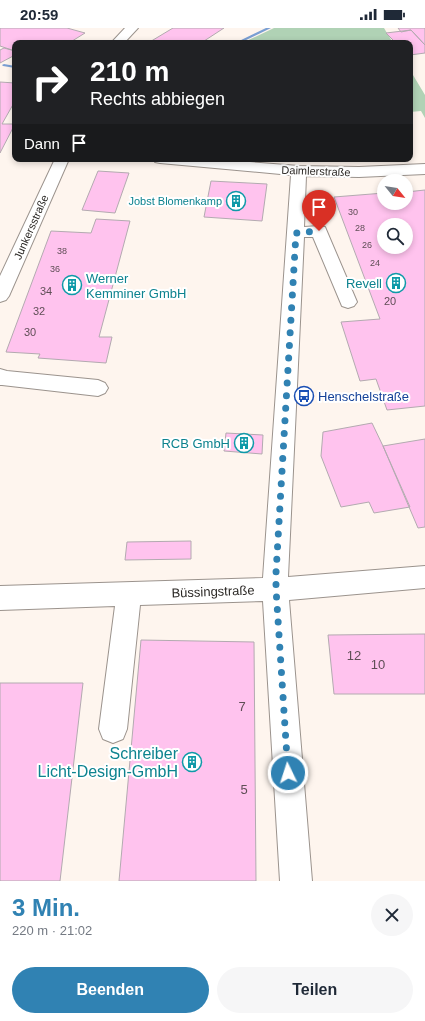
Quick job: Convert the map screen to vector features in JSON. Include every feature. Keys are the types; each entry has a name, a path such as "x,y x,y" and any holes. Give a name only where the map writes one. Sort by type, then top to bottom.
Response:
{"street":[{"path":"120,40 132,28"},
{"name":"Junkersstraße","path":"0,296 6,270 60,162"},
{"name":"Daimlerstraße","path":"195,162 299,171 359,172 425,169"},
{"path":"296,881 276,589 299,171"},
{"path":"296,233 319,231 348,302"},
{"path":"0,376 2,378 98,388"},
{"name":"Büssingstraße","path":"0,598 276,589 284,590 425,577"},
{"path":"113,729 129,594"}],"green space":[{"path":"274,28 384,28 391,40 248,40"},
{"path":"413,75 425,95 425,118 421,111 413,112"}],"building":[{"path":"0,28 67,28 85,33 74,40 12,40 12,50 0,46"},
{"path":"173,28 224,28 206,40 153,40"},
{"path":"398,28 425,28 425,45 411,30 401,32"},
{"path":"411,30 425,45 425,53 413,55 413,40 393,40 386,33"},
{"path":"4,48 12,50 12,57 0,63 0,50"},
{"path":"0,82 12,83 12,106 2,124 12,124 12,130 0,153"},
{"path":"98,171 129,173 115,213 82,210"},
{"name":"Jobst Blomenkamp","path":"211,181 267,184 262,221 204,217"},
{"name":"Revell","path":"425,190 425,406 387,410 376,379 360,381 341,322 380,319 334,197 377,194 377,210 413,210 413,191"},
{"name":"Werner Kemminer GmbH","path":"96,219 130,221 99,337 112,337 106,363 38,358 40,354 6,352 51,231 91,233"},
{"path":"372,423 410,507 374,513 369,502 341,507 321,456 323,432"},
{"name":"RCB GmbH","path":"226,433 263,435 262,454 224,451"},
{"path":"425,439 425,527 418,528 383,446"},
{"path":"191,541 191,559 125,560 127,542"},
{"path":"425,634 425,694 334,694 328,635"},
{"name":"Schreiber Licht-Design-GmbH","path":"141,640 254,642 256,881 119,881"},
{"path":"0,683 83,683 60,881 0,881"}],"waterway":[{"path":"243,40 269,28"},
{"path":"4,65 12,66"}],"place":[{"name":"Jobst Blomenkamp","path":"236,201"},
{"name":"Revell","path":"396,283"},
{"name":"Werner Kemminer GmbH","path":"72,285"},
{"name":"Henschelstraße","path":"304,396"},
{"name":"RCB GmbH","path":"244,443"},
{"name":"Schreiber Licht-Design-GmbH","path":"192,762"}],"route":[{"path":"288,773 276,573 296,233 319,231"}]}
